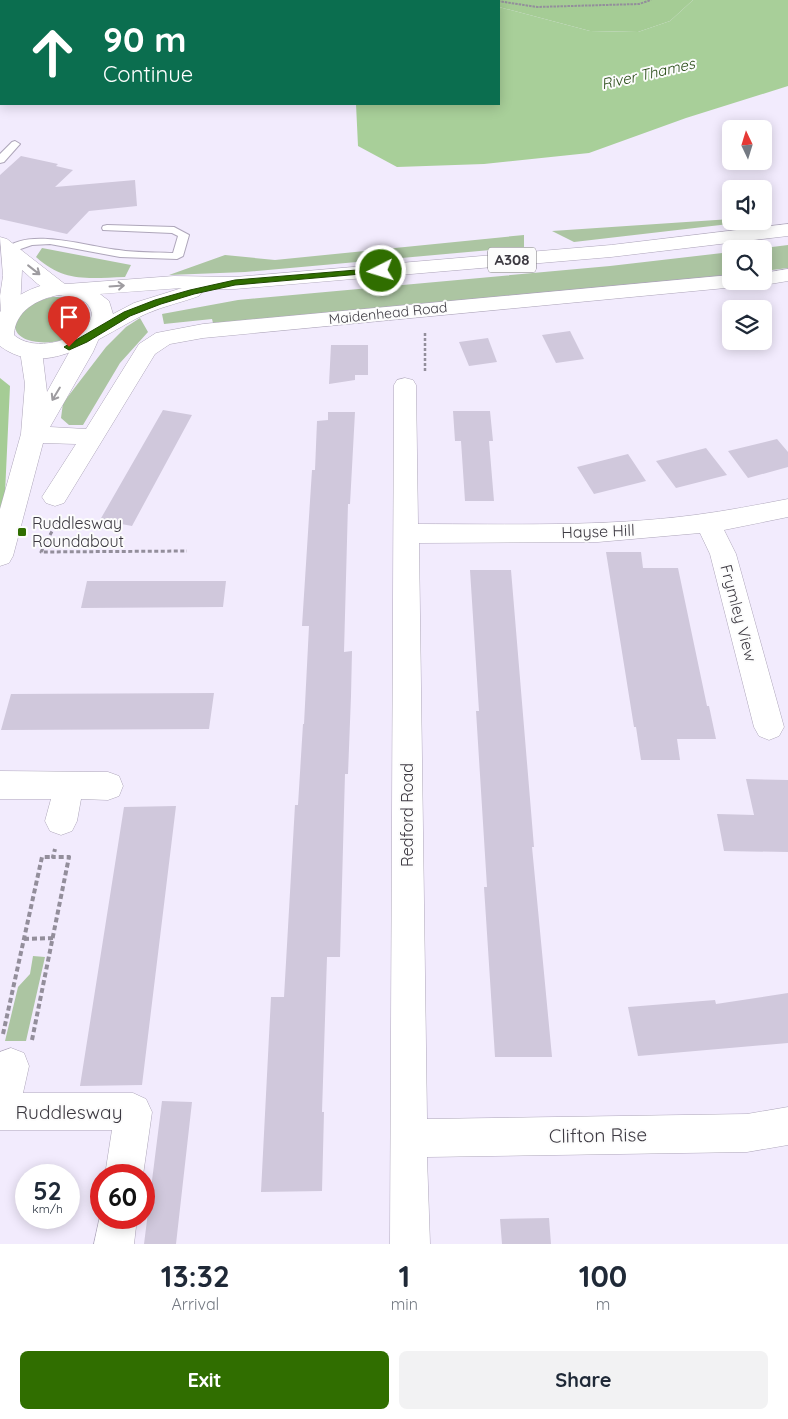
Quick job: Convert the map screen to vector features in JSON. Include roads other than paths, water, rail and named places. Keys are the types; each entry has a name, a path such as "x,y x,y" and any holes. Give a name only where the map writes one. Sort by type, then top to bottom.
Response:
{"street":[{"name":"A308","path":"64,290 174,282 235,283 611,251 788,230"},
{"path":"4,246 64,290"},
{"path":"4,246 13,276 0,325 2,334 9,342 29,350"},
{"path":"772,277 788,276"},
{"name":"Maidenhead Road","path":"55,497 147,349 164,338 195,332 425,309 722,282"},
{"name":"A308","path":"92,334 127,314 158,302 235,283"},
{"path":"4,313 31,295 64,290 85,293 92,297 100,305 103,316 99,327 92,334 33,434"},
{"path":"0,356 29,350 62,349 92,334"},
{"path":"0,556 33,434 36,384 29,350"},
{"name":"Redford Road","path":"406,385 405,534 410,1244"},
{"path":"33,434 92,437"},
{"name":"Hayse Hill","path":"405,534 622,532 708,522 788,508"},
{"name":"Frymley View","path":"708,522 723,554 774,713"},
{"path":"0,785 108,786"},
{"path":"61,821 68,786"},
{"name":"Ruddlesway","path":"14,1056 0,1111 133,1112 126,1164"},
{"name":"Clifton Rise","path":"408,1138 747,1133 788,1126"},
{"path":"114,1244 116,1229"}],"lane":[{"path":"0,160 15,144"},
{"path":"4,246 50,241 120,254 177,256 184,235 174,230 107,228"}],"water":[{"name":"River Thames","path":"693,0 788,0 788,86 686,118 589,153 484,164 397,167 358,146 356,105 500,105 500,7 590,31 638,32 670,21"}],"place":[{"name":"Ruddlesway Roundabout","path":"22,532"}]}
